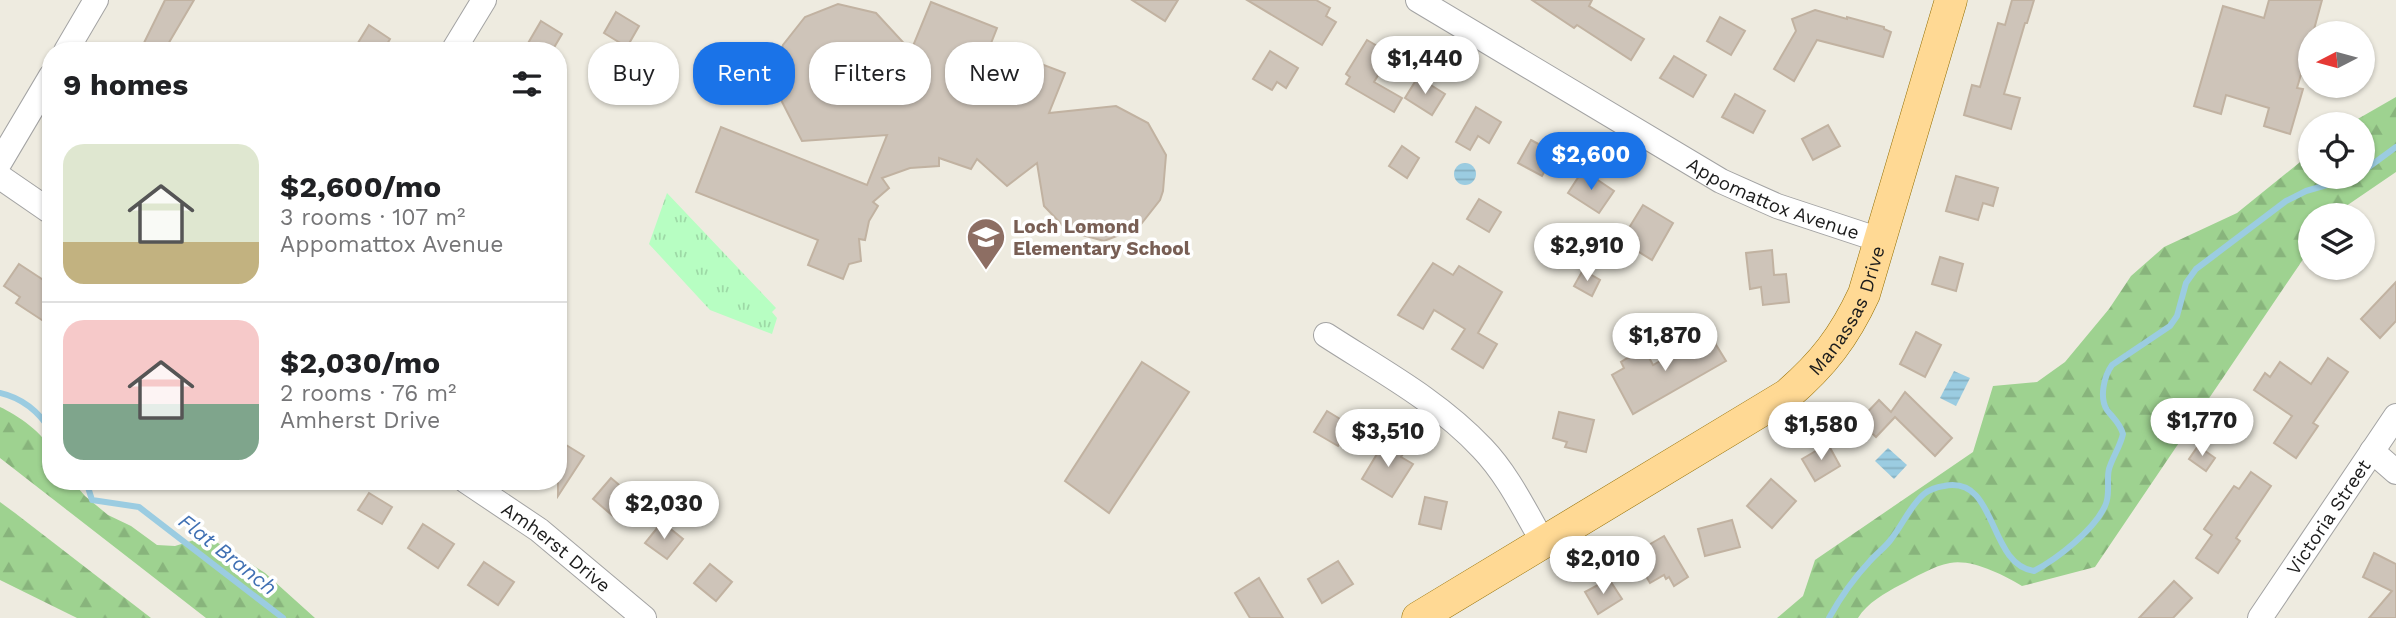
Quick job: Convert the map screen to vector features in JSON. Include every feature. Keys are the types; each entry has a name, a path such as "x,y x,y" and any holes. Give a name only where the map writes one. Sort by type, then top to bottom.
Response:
{"main road":[{"name":"Manassas Drive","path":"1419,618 1787,395 1813,373 1835,348 1864,294 1951,0"}],"street":[{"path":"71,42 96,0"},
{"path":"458,42 484,0"},
{"name":"Appomattox Avenue","path":"1418,0 1721,181 1777,206 1880,240"},
{"path":"0,162 42,91"},
{"path":"0,177 42,206"},
{"path":"1326,335 1439,408 1457,423 1484,450 1507,480 1544,542"},
{"name":"Victoria Street","path":"2260,618 2396,416"},
{"path":"2372,451 2396,472"},
{"name":"Amherst Drive","path":"479,490 539,530 644,618"}],"green space":[{"path":"2396,97 2396,172 2375,186 2375,112 2370,112"},
{"path":"2298,164 2298,189 2371,189 2351,203 2298,203 2298,267 2095,567 2022,586 1978,566 1950,563 1931,569 1888,591 1871,603 1858,618 1777,618 1803,596 1815,560 1973,452 1993,386 2037,382 2065,362 2109,309 2131,276 2164,247 2237,213"},
{"path":"667,193 776,308 772,312 777,318 772,334 710,310 649,244"},
{"path":"0,407 30,425 42,437 42,490 80,490 108,515 131,526 157,545 175,546 207,536 265,573 315,618 206,618 0,458"},
{"path":"0,502 151,618 77,618 0,580"}],"water":[{"path":"1465,163 1473,166 1476,174 1473,182 1465,185 1457,182 1454,174 1457,166"},
{"path":"1954,371 1970,378 1956,406 1940,398"},
{"path":"1888,448 1907,465 1894,479 1875,461"}],"building":[{"path":"165,0 194,0 169,42 144,42"},
{"path":"1132,0 1178,0 1165,21"},
{"path":"1247,0 1316,0 1330,8 1326,16 1336,22 1322,45"},
{"path":"1532,0 1592,0 1589,6 1644,39 1631,60 1577,25 1574,28"},
{"path":"2012,0 2034,0 2004,94 2020,98 2011,129 1964,115 1972,85 1980,87 1998,23 2005,25"},
{"path":"2269,0 2322,0 2316,21 2298,21 2297,88 2298,98 2300,98 2290,134 2264,126 2269,108 2226,95 2221,114 2194,106 2223,6 2264,18"},
{"path":"931,2 997,28 992,42 945,42 945,105 1044,105 1044,65 1065,73 1049,113 1116,106 1148,123 1166,155 1160,200 1138,228 1104,241 1068,231 1044,206 1037,163 1007,186 977,159 971,169 939,158 939,166 910,168 882,178 889,188 873,202 878,206 869,221 865,240 859,239 861,261 849,264 843,279 808,265 818,240 696,192 721,127 867,185 887,135 802,141 784,105 795,105 795,42 785,42 805,17 838,4 876,13 903,42 809,42 809,105 931,105 931,42 915,42"},
{"path":"1815,10 1884,27 1891,32 1883,57 1817,40 1794,81 1774,69 1796,31 1792,19"},
{"path":"616,12 639,26 630,42 619,42 604,33"},
{"path":"1720,17 1745,31 1731,55 1707,41"},
{"path":"541,21 562,34 557,42 529,42"},
{"path":"369,25 390,39 388,42 359,42"},
{"path":"1367,40 1391,54 1374,82 1402,98 1394,112 1346,84 1350,77 1346,74"},
{"path":"1270,51 1298,68 1286,88 1277,82 1272,90 1253,79"},
{"path":"1674,56 1706,75 1693,97 1660,78"},
{"path":"1418,77 1445,94 1432,115 1405,98"},
{"path":"1735,94 1765,111 1753,133 1722,117"},
{"path":"1476,107 1501,122 1489,143 1478,136 1470,150 1456,142"},
{"path":"1828,125 1840,146 1813,160 1802,139"},
{"path":"1531,140 1555,153 1542,176 1518,163"},
{"path":"1402,146 1419,158 1407,178 1389,166"},
{"path":"1583,170 1614,191 1599,213 1568,193"},
{"path":"1956,176 1998,188 1993,206 1983,203 1978,220 1946,211"},
{"path":"1479,199 1501,212 1489,232 1467,219"},
{"path":"1643,205 1673,223 1652,260 1621,241"},
{"path":"1772,250 1774,275 1786,274 1789,302 1763,305 1761,287 1750,289 1746,253"},
{"path":"1940,257 1963,264 1956,291 1932,284"},
{"path":"1433,263 1453,275 1459,266 1502,292 1478,333 1497,344 1483,368 1452,349 1465,329 1434,310 1423,329 1398,315"},
{"path":"19,264 42,279 42,320 16,303 20,297 4,286"},
{"path":"1583,270 1600,280 1592,296 1574,286"},
{"path":"2396,282 2396,321 2380,338 2361,319"},
{"path":"1916,332 1941,345 1925,377 1900,364"},
{"path":"1710,335 1726,361 1633,414 1612,375 1624,368 1621,362 1644,348 1653,365"},
{"path":"2328,358 2348,372 2313,423 2318,426 2296,458 2274,443 2292,416 2254,390 2265,373 2270,377 2280,362 2311,384"},
{"path":"1142,362 1189,392 1109,513 1065,481"},
{"path":"1905,392 1952,438 1935,456 1895,417 1876,437 1859,421 1879,400 1891,412"},
{"path":"1327,411 1350,425 1338,446 1314,432"},
{"path":"1559,412 1594,420 1586,452 1565,447 1567,442 1553,438"},
{"path":"1386,439 1405,451 1401,457 1413,464 1392,497 1362,479"},
{"path":"1828,444 1840,466 1815,481 1802,459"},
{"path":"567,446 584,456 567,482"},
{"path":"2198,446 2215,458 2206,471 2189,459"},
{"path":"2251,472 2271,486 2236,538 2240,541 2218,573 2196,558 2212,535 2204,529 2234,486 2239,489"},
{"path":"611,478 638,501 620,522 593,499"},
{"path":"1771,479 1796,501 1772,528 1747,506"},
{"path":"369,493 392,507 382,524 358,510"},
{"path":"1425,497 1447,502 1441,529 1419,524"},
{"path":"1732,520 1740,547 1705,556 1698,529"},
{"path":"662,522 683,539 667,559 645,543"},
{"path":"423,524 454,544 438,568 408,548"},
{"path":"1664,536 1688,577 1674,586 1669,577 1666,579 1664,575 1650,583 1633,554"},
{"path":"2374,553 2396,564 2396,618 2369,618 2392,591 2363,577"},
{"path":"1338,561 1353,584 1322,603 1308,579"},
{"path":"484,562 514,582 498,605 468,585"},
{"path":"710,564 732,582 716,601 694,583"},
{"path":"1259,578 1283,618 1250,618 1235,593"},
{"path":"1609,579 1622,599 1598,614 1585,592"},
{"path":"2174,581 2192,598 2173,618 2139,618"}],"waterway":[{"path":"2375,162 2396,147"},
{"path":"1829,618 1853,581 1890,541 1915,504 1924,494 1936,488 1961,486 1974,494 1984,506 2008,553 2019,565 2034,571 2074,543 2092,525 2105,506 2109,469 2123,434 2103,399 2105,381 2112,365 2170,326 2177,316 2186,283 2196,269 2286,201 2313,189"},
{"name":"Flat Branch","path":"0,393 16,398 42,419"},
{"name":"Flat Branch","path":"89,490 92,500 139,507 283,618"}],"place":[{"name":"Loch Lomond Elementary School","path":"986,271"}]}
